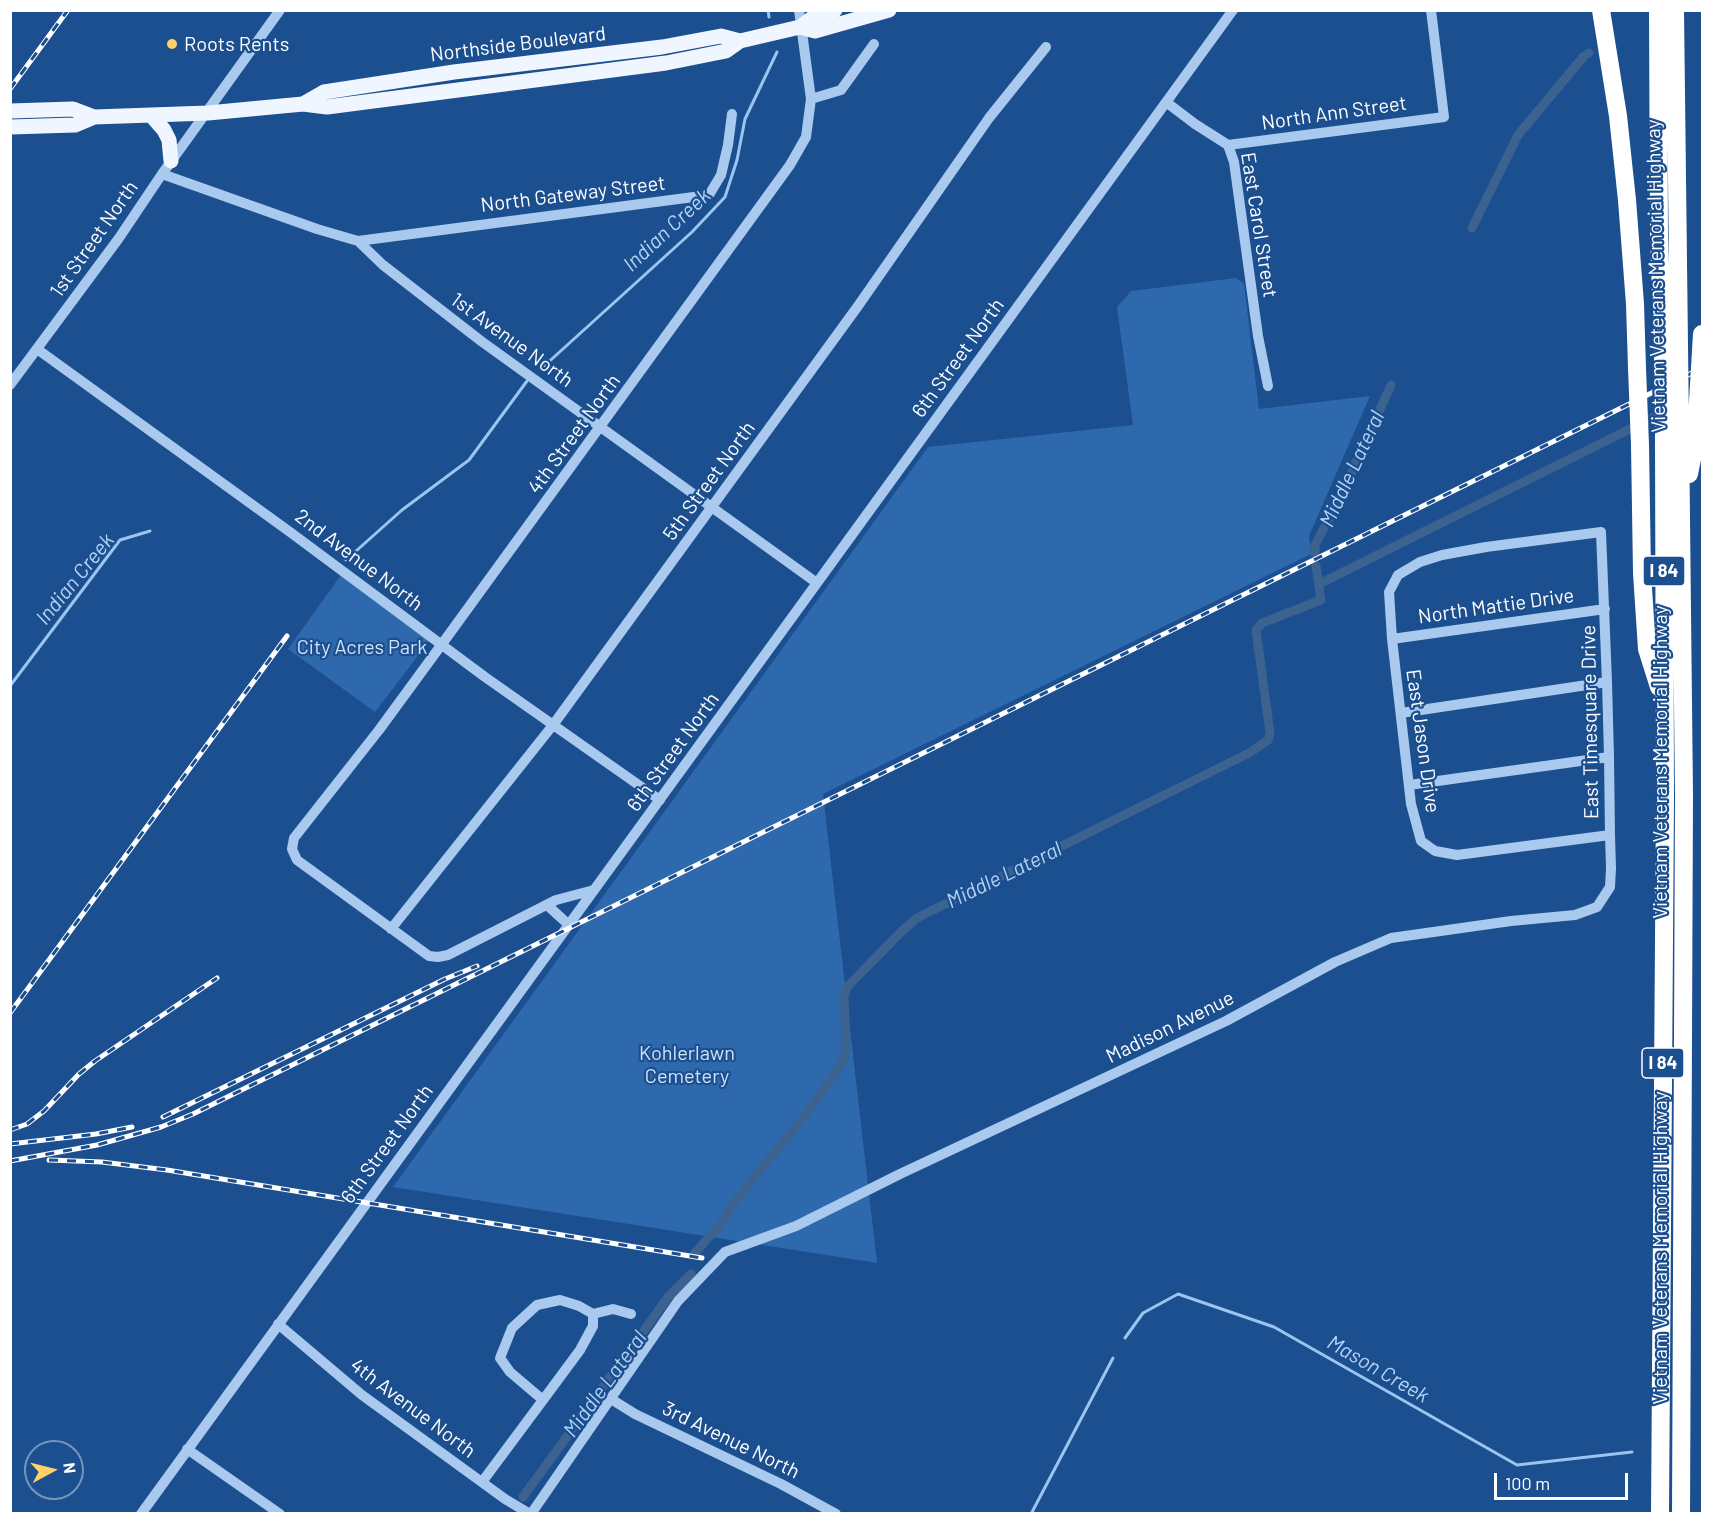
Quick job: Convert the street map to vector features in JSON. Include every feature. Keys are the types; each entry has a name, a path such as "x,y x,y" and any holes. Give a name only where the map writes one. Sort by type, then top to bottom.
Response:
{"highway":[{"path":"1601,10 1618,116 1635,304 1642,573 1647,650 1665,705"},
{"name":"Vietnam Veterans Memorial Highway","path":"1658,10 1659,236 1680,426 1682,518 1684,808 1681,1514"},
{"name":"Vietnam Veterans Memorial Highway","path":"1658,1514 1665,705 1664,436 1671,349 1675,10"},
{"path":"1682,518 1696,439 1702,325"}],"main road":[{"name":"Northside Boulevard","path":"10,127 75,125 94,117 208,113 303,104 327,107 666,63 726,51 741,41 800,27 815,16 835,10"},
{"name":"Northside Boulevard","path":"800,27 815,32 889,10"},
{"name":"Northside Boulevard","path":"10,111 74,109 94,117"},
{"path":"151,115 169,140 166,167"}],"street":[{"name":"1st Street North","path":"10,385 119,238 166,167 208,113 280,10"},
{"name":"4th Street North","path":"391,928 297,860 292,849 294,838 379,730 790,165 806,137 811,99 799,10"},
{"name":"6th Street North","path":"141,1514 1233,10"},
{"name":"North Ann Street","path":"1228,145 1444,117 1431,10"},
{"path":"811,99 841,90 874,44"},
{"name":"5th Street North","path":"391,928 553,724 858,306 989,118 1047,47"},
{"name":"East Carol Street","path":"1166,102 1228,145 1234,162 1258,336 1268,386"},
{"name":"North Gateway Street","path":"358,241 709,195 721,175 732,114"},
{"name":"1st Avenue North","path":"166,167 317,229 358,241 383,266 481,341 817,583"},
{"name":"2nd Avenue North","path":"37,349 660,800"},
{"name":"East Timesquare Drive","path":"1411,568 1420,562 1442,555 1601,532 1609,757 1610,887 1597,907"},
{"name":"East Jason Drive","path":"1411,568 1398,576 1389,592 1392,639 1411,804 1421,841 1435,851 1457,855 1610,836"},
{"name":"North Mattie Drive","path":"1392,639 1605,609"},
{"path":"1401,713 1607,682"},
{"path":"1409,785 1609,757"},
{"path":"391,928 429,956 438,957 448,955 547,904 594,890"},
{"path":"547,904 569,925"},
{"name":"Madison Avenue","path":"531,1514 678,1301 715,1260 731,1249 796,1226 900,1174 1215,1026 1335,962 1390,938 1511,921 1575,915 1597,907"},
{"path":"543,1400 510,1372 500,1358 512,1328 537,1305 560,1300 579,1306 593,1314 613,1309 631,1314"},
{"path":"482,1482 580,1350 592,1326 593,1314"},
{"name":"4th Avenue North","path":"278,1324 362,1395 505,1499 531,1514"},
{"name":"3rd Avenue North","path":"611,1399 635,1414 781,1484 836,1514"},
{"path":"188,1449 280,1514"}],"green space":[{"name":"Kohlerlawn Cemetery","path":"1236,278 1244,284 1259,409 1370,396 1309,536 1311,554 823,794 877,1263 393,1187 928,447 1133,425 1117,307 1131,291"},
{"name":"City Acres Park","path":"341,575 430,640 375,712 288,649"}],"waterway":[{"name":"Indian Creek","path":"768,10 769,17"},
{"name":"Indian Creek","path":"543,367 692,232 725,197 737,160 745,119 777,52"},
{"name":"Middle Lateral","path":"1472,228 1518,135 1584,56 1589,53"},
{"name":"Indian Creek","path":"346,560 402,510 469,460 527,381"},
{"name":"Middle Lateral","path":"1315,553 1315,545 1339,500 1391,385"},
{"path":"1319,584 1666,411"},
{"name":"Indian Creek","path":"10,686 120,540 150,531"},
{"name":"Middle Lateral","path":"695,1253 724,1220 734,1202 809,1111 843,1062 846,1046 844,997 847,987 901,932 917,918 1249,753 1268,740 1270,733 1256,630 1262,623 1321,600 1316,566"},
{"name":"Middle Lateral","path":"523,1497 669,1296 691,1274"},
{"name":"Mason Creek","path":"1125,1338 1143,1313 1178,1294 1274,1327 1517,1465 1632,1452"},
{"name":"Mason Creek","path":"1031,1514 1113,1358"}],"railway":[{"path":"10,89 68,10"},
{"path":"10,1161 97,1145 161,1127 193,1114 1702,368"},
{"path":"10,1013 287,636"},
{"path":"163,1117 445,979 477,966"},
{"path":"10,1130 27,1124 44,1111 79,1074 95,1061 217,978"},
{"path":"10,1144 96,1134 132,1127"},
{"path":"49,1160 102,1162 167,1170 702,1258"}],"place":[{"name":"Roots Rents","path":"172,44"}]}
